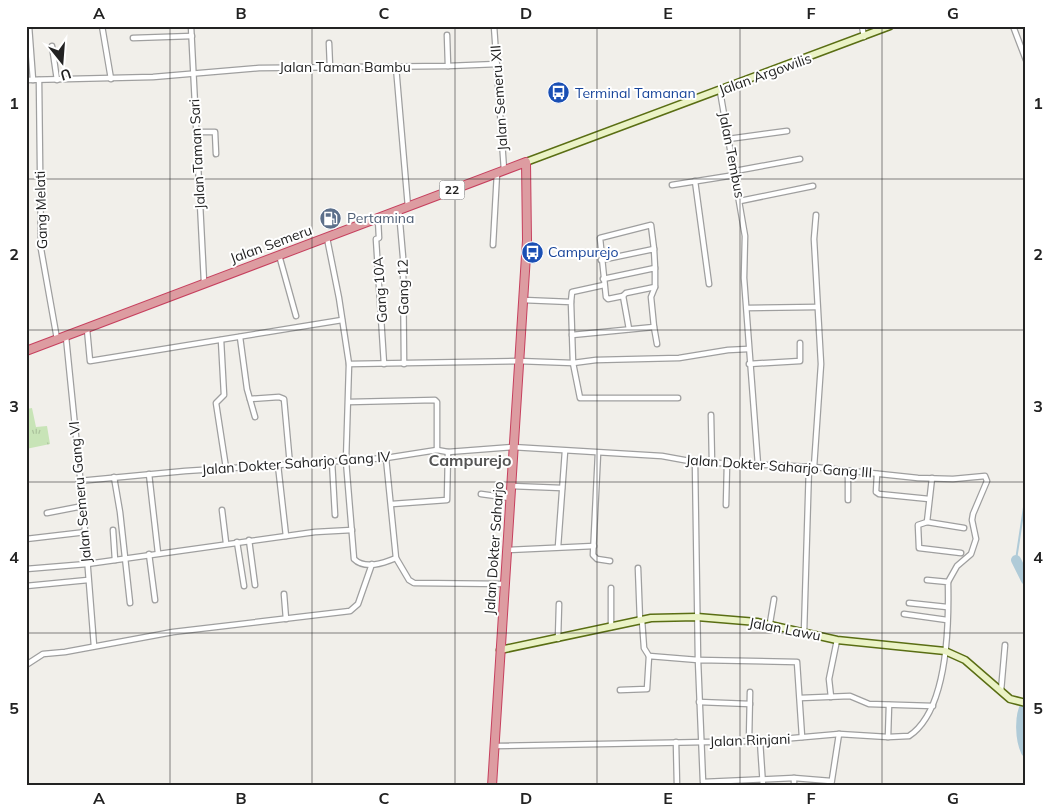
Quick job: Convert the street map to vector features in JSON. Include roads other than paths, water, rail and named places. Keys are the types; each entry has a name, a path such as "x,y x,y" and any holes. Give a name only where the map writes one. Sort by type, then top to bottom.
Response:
{"highway":[{"name":"Jalan Semeru","path":"26,352 204,282 400,211 526,162"},
{"name":"Jalan Dokter Saharjo","path":"492,786 512,447 527,240 526,162"}],"street":[{"path":"29,26 33,80"},
{"path":"102,26 111,79"},
{"name":"Jalan Taman Sari","path":"191,26 204,282"},
{"name":"Jalan Semeru XII","path":"493,245 501,172 494,26"},
{"path":"862,26 864,37"},
{"name":"Jalan Argowilis","path":"526,162 890,26"},
{"path":"1013,26 1026,60"},
{"path":"447,35 448,66"},
{"path":"133,38 192,36"},
{"path":"330,42 330,67"},
{"path":"52,46 57,80"},
{"name":"Jalan Taman Bambu","path":"26,80 111,79 259,68 497,64"},
{"path":"396,67 408,207"},
{"name":"Gang Melati","path":"39,80 41,249 62,338"},
{"name":"Jalan Tembus","path":"720,91 743,220 748,349 758,465"},
{"path":"728,139 787,130"},
{"path":"196,132 215,132 216,154"},
{"path":"672,185 800,159"},
{"path":"695,181 709,284"},
{"path":"740,202 813,186"},
{"name":"Gang 12","path":"400,211 403,257 404,364"},
{"path":"804,633 811,467 821,364 814,239 816,216"},
{"name":"Gang 10A","path":"378,219 379,238 376,239 384,364"},
{"path":"655,287 608,299 603,279 600,238 652,226 655,268 655,287 652,297 657,344"},
{"path":"327,238 349,364 346,460 354,559 358,562 372,564 396,558"},
{"path":"601,260 654,249"},
{"path":"279,255 296,316"},
{"path":"603,279 655,268"},
{"path":"604,285 572,292 573,363 579,396 582,398 678,398"},
{"path":"623,296 629,329"},
{"path":"523,300 571,302"},
{"path":"747,308 817,307"},
{"path":"86,329 90,361 342,320"},
{"path":"572,335 604,334 654,327"},
{"path":"240,337 250,399 255,417"},
{"name":"Jalan Semeru Gang VI","path":"62,338 86,532 94,646"},
{"path":"221,340 224,395 216,403 226,468"},
{"path":"749,364 800,362 800,343"},
{"path":"349,364 518,361 573,363 596,360 679,358 728,350 748,349"},
{"path":"250,399 279,397 284,399 290,464"},
{"path":"348,402 435,400 437,450"},
{"path":"710,415 712,463"},
{"name":"Jalan Dokter Saharjo Gang III","path":"512,447 662,456 695,462 811,467 932,478 953,479 982,476 986,478 973,514 976,540 971,554 957,566 948,582"},
{"name":"Jalan Dokter Saharjo Gang IV","path":"79,481 226,468 386,458 437,450 448,452 512,447"},
{"path":"558,547 565,450"},
{"path":"392,504 446,500 448,452"},
{"path":"598,452 595,558 610,561"},
{"path":"386,458 396,558 411,582 505,584"},
{"path":"332,462 335,515"},
{"path":"695,462 699,702 703,784 763,783 794,778 831,783 839,734"},
{"path":"726,505 727,464"},
{"path":"278,465 286,536"},
{"path":"848,471 848,500"},
{"path":"149,474 158,553"},
{"path":"877,474 876,492 879,494 929,499"},
{"path":"114,477 120,512 130,603"},
{"path":"927,522 932,478"},
{"path":"511,486 562,488"},
{"path":"481,494 510,498"},
{"path":"46,513 83,506"},
{"path":"222,510 226,543"},
{"path":"961,553 919,548 918,525 927,522 964,528"},
{"path":"113,530 115,560"},
{"path":"26,569 87,564 324,530 352,530"},
{"path":"26,539 86,532"},
{"path":"248,540 255,585"},
{"path":"237,542 244,586"},
{"path":"507,550 594,546"},
{"path":"149,554 154,600"},
{"path":"26,665 48,652 65,652 172,632 350,611 355,609 372,564"},
{"path":"620,690 647,689 649,686 649,656 644,648 638,568"},
{"path":"26,586 88,580"},
{"path":"927,580 948,582"},
{"name":"Jalan Rinjani","path":"495,746 760,741 839,734 888,737 909,736 933,706 938,696 945,651 948,582"},
{"path":"611,588 611,629"},
{"path":"284,594 286,618"},
{"path":"770,623 774,599"},
{"path":"909,603 947,607"},
{"path":"558,640 559,604"},
{"path":"904,614 947,620"},
{"name":"Jalan Lawu","path":"500,650 558,640 641,621 673,617 770,623 837,640 945,651 965,660 1001,693 1017,703 1026,704"},
{"path":"831,697 829,678 837,640"},
{"path":"1001,693 1005,645"},
{"path":"649,656 698,660 796,661 798,663 802,737"},
{"path":"749,741 750,692"},
{"path":"800,698 850,696 868,704 933,706"},
{"path":"699,702 750,704"},
{"path":"888,737 889,705"},
{"path":"760,741 763,783"},
{"path":"676,742 677,786"},
{"path":"794,778 794,786"},
{"path":"776,780 776,786"}],"waterway":[{"path":"1016,560 1026,494"},
{"path":"1016,560 1026,580"},
{"path":"1026,704 1022,715 1021,728 1022,741 1026,752"}],"place":[{"name":"Terminal Tamanan","path":"559,93"},
{"name":"Pertamina","path":"331,218"},
{"name":"Campurejo","path":"532,252"}],"district":[{"name":"Campurejo","path":"470,460"}]}
